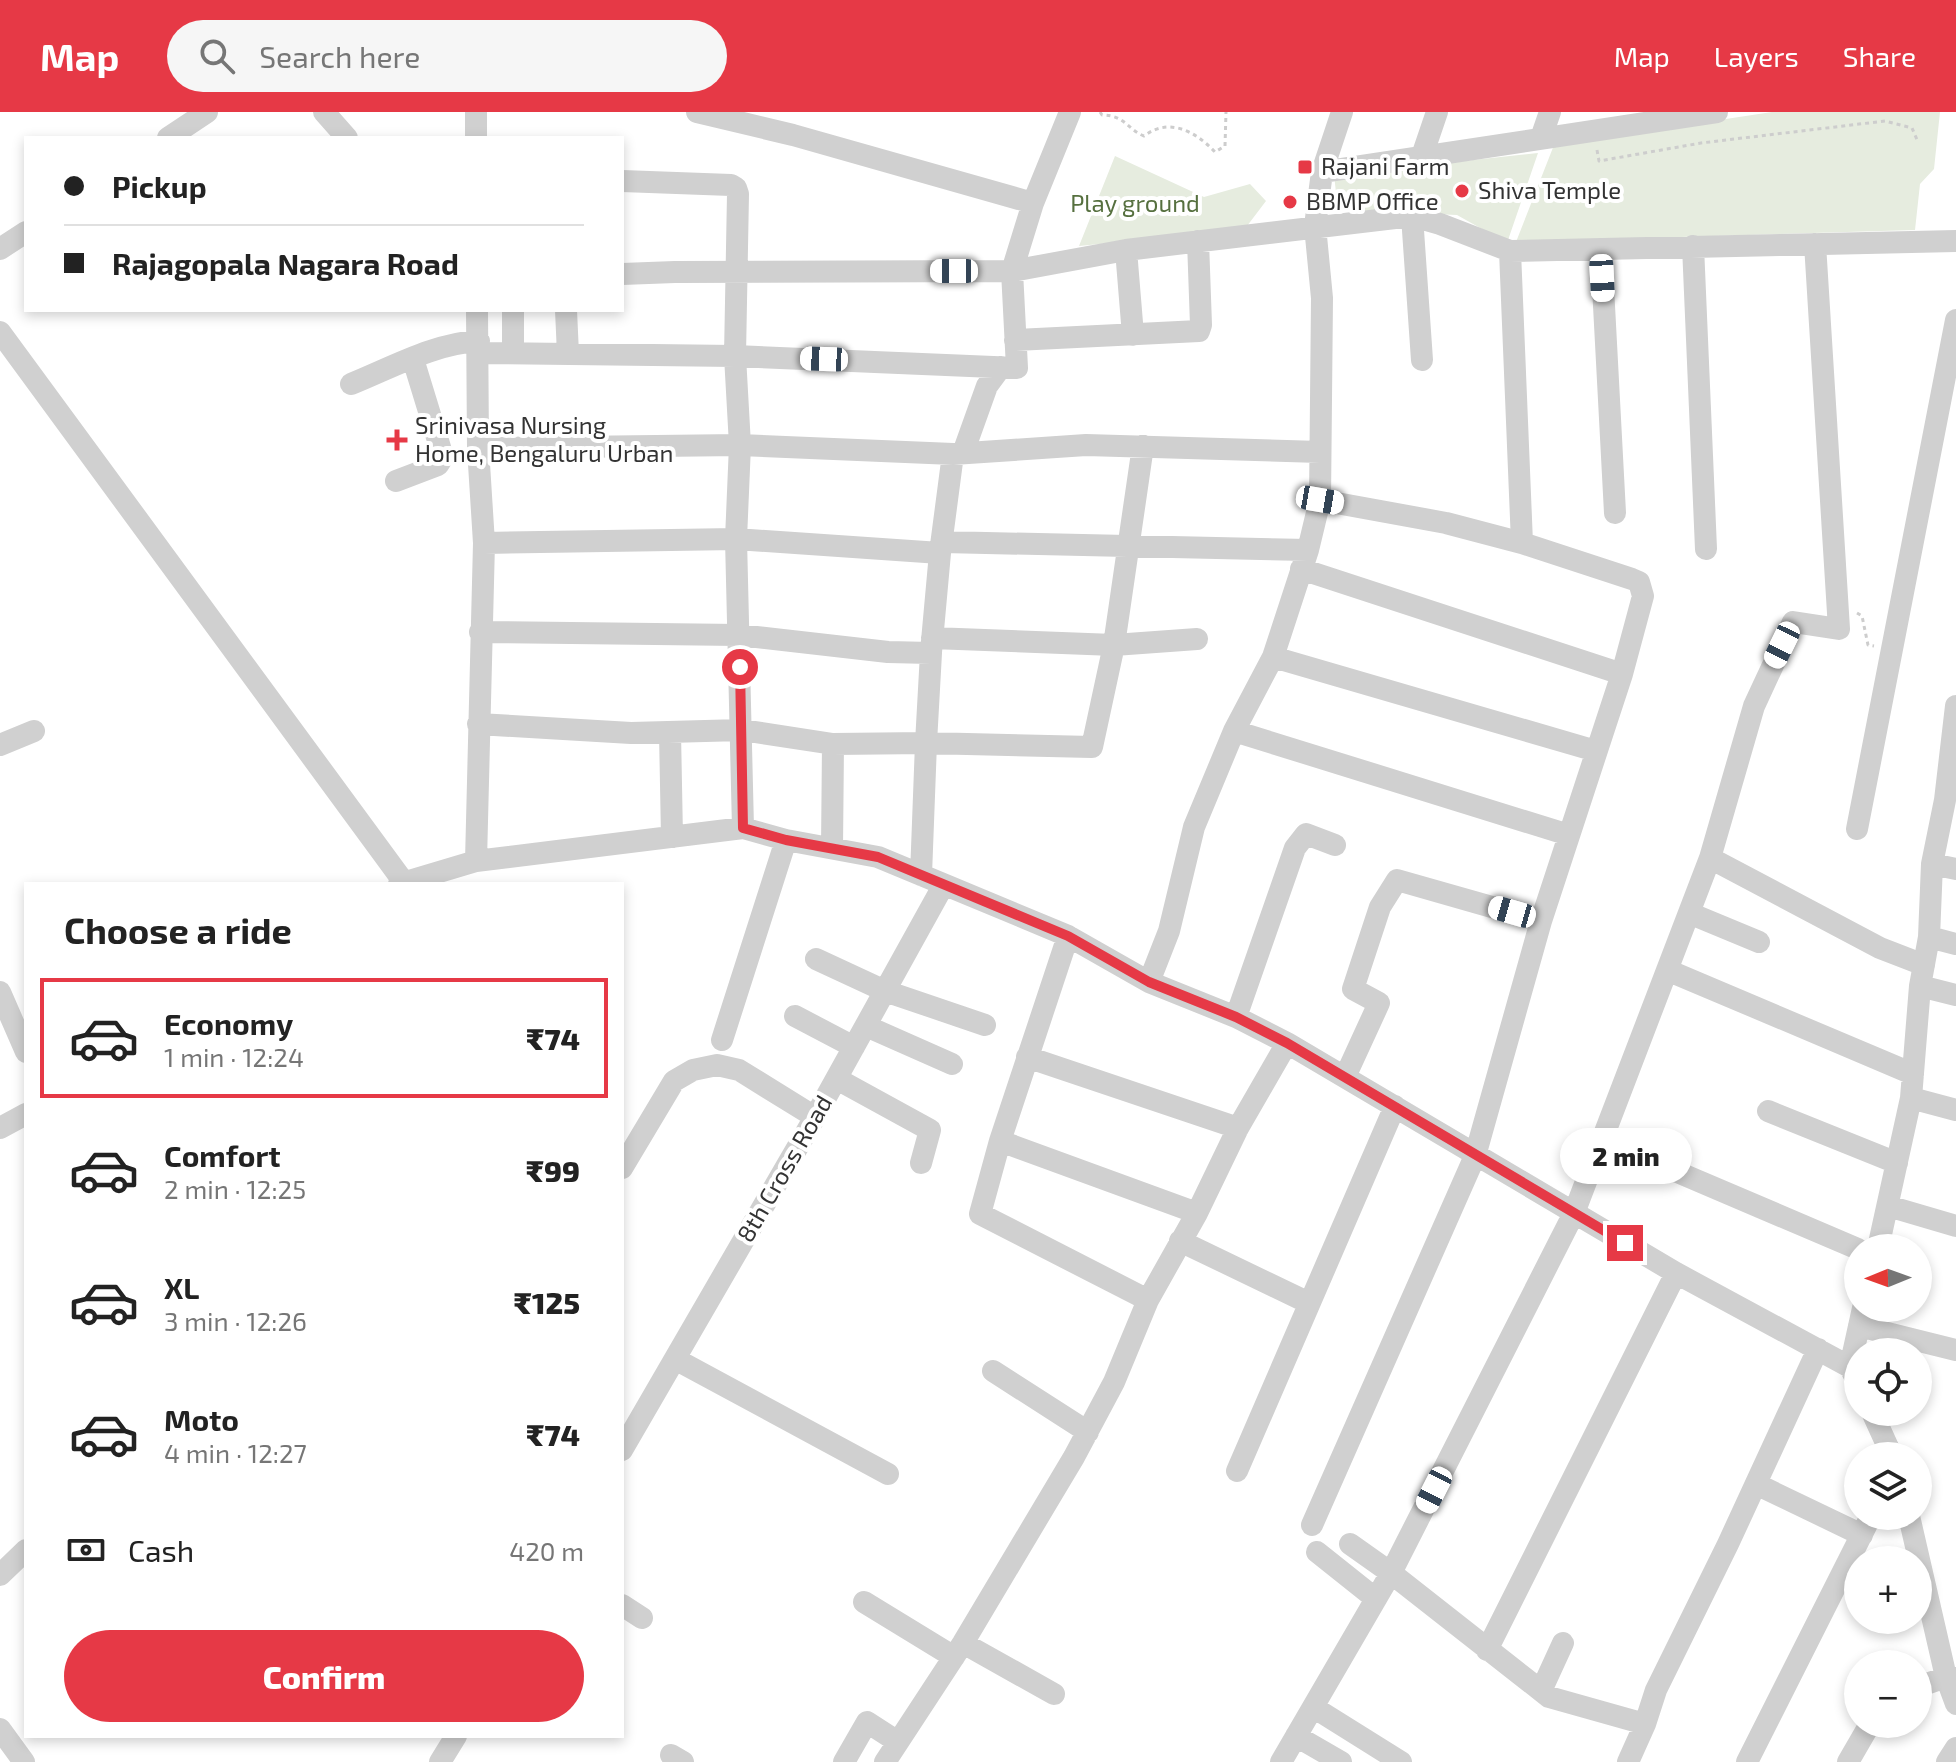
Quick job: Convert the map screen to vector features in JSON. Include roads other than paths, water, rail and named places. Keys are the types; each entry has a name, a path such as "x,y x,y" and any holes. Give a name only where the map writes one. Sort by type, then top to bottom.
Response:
{"street":[{"path":"171,136 207,112"},
{"path":"324,112 345,136"},
{"path":"476,112 476,136"},
{"path":"697,112 808,139 1033,203"},
{"path":"1149,982 1169,931 1194,827 1234,731 1273,657 1320,500 1322,298 1315,226 1322,172 1342,112"},
{"path":"1422,156 1437,112"},
{"path":"1541,138 1550,112"},
{"path":"1322,172 1717,112"},
{"path":"478,333 513,353 735,356 1017,368 1012,271 1065,113"},
{"path":"624,181 731,185 736,188 735,356 740,445 736,539 743,828"},
{"path":"1412,216 1422,360"},
{"path":"624,274 1012,271 1126,250 1412,216 1510,251 1956,241"},
{"path":"0,249 24,233"},
{"path":"1015,340 1199,331 1198,241"},
{"path":"1281,1762 1391,1573 1574,1213 1710,858 1754,706 1793,622 1839,629 1815,244"},
{"path":"1693,246 1706,549"},
{"path":"1601,249 1615,513"},
{"path":"1126,250 1133,335"},
{"path":"1510,251 1522,543"},
{"path":"566,312 568,354"},
{"path":"351,384 465,342 513,317 513,353"},
{"path":"1857,829 1956,320"},
{"path":"0,332 400,882"},
{"path":"476,861 484,543 478,448 478,333"},
{"path":"396,481 438,465 443,457 413,359"},
{"path":"921,875 932,646 942,548 958,454 987,386 1001,367"},
{"path":"478,448 740,445 958,454 1086,445 1320,452"},
{"path":"478,724 631,733 742,730 833,744 1092,747 1114,645 1143,446"},
{"path":"1312,1525 1475,1156 1541,921 1622,674 1643,596 1639,582 1522,543 1446,523 1320,500"},
{"path":"484,543 736,539 942,548 1129,546 1304,560 1622,674"},
{"path":"480,632 739,635 888,652 932,646 1114,645 1197,639"},
{"path":"1273,657 1596,751"},
{"path":"1881,1234 1911,1098 1922,975 1929,937 1932,864 1950,801 1956,706"},
{"path":"0,745 34,731"},
{"path":"1234,731 1569,835"},
{"path":"670,732 672,837"},
{"path":"832,848 833,744"},
{"path":"404,882 476,861 743,828 786,840 878,857 1068,936 1149,982 1236,1017 1287,1043 1676,1273 1818,1349 1844,1368"},
{"path":"1236,1017 1295,848 1306,834 1335,845"},
{"path":"722,1040 786,840"},
{"path":"1710,858 1880,948 1956,995"},
{"path":"1932,864 1956,869"},
{"path":"1345,1077 1379,1003 1353,989 1380,907 1397,880 1541,921"},
{"name":"8th Cross Road","path":"624,1442 837,1079 943,886"},
{"path":"1689,913 1759,942"},
{"path":"1068,936 1000,1141 980,1214 1148,1300"},
{"path":"1929,937 1956,944"},
{"path":"816,959 885,991 985,1025"},
{"path":"1667,970 1913,1074"},
{"path":"0,992 24,1047"},
{"path":"795,1016 854,1047"},
{"path":"866,1026 952,1064"},
{"path":"885,1762 958,1650 1088,1432 1114,1382 1148,1300 1197,1213 1238,1128 1287,1043"},
{"path":"1027,1057 1238,1128"},
{"path":"624,1165 674,1081 693,1070 717,1065 739,1070 815,1117"},
{"path":"837,1079 930,1130 921,1163"},
{"path":"1911,1098 1956,1110"},
{"path":"1237,1471 1395,1106"},
{"path":"1768,1111 1897,1163"},
{"path":"0,1128 24,1115"},
{"path":"1000,1141 1197,1213"},
{"path":"1628,1151 1844,1243"},
{"path":"1888,1206 1956,1226"},
{"path":"1180,1241 1309,1303"},
{"path":"1487,1650 1676,1273"},
{"path":"1875,1322 1956,1350"},
{"path":"1628,1762 1656,1690 1818,1349"},
{"path":"675,1359 888,1474"},
{"path":"993,1371 1088,1432"},
{"path":"1756,1484 1844,1517"},
{"path":"1747,1762 1863,1530"},
{"path":"1913,1530 1956,1704"},
{"path":"1350,1544 1549,1697 1645,1724"},
{"path":"0,1575 24,1552"},
{"path":"1317,1552 1376,1599"},
{"path":"864,1602 1054,1694"},
{"path":"624,1606 642,1618"},
{"path":"1541,1691 1563,1643"},
{"path":"1313,1707 1401,1762"},
{"path":"844,1762 867,1722 898,1742"},
{"path":"0,1729 24,1762"},
{"path":"1296,1736 1341,1762"},
{"path":"440,1762 455,1738"},
{"path":"1848,1762 1862,1738"},
{"path":"1947,1762 1956,1748"}],"place":[{"name":"Rajani Farm","path":"1305,167"},
{"name":"Shiva Temple","path":"1462,191"},
{"name":"BBMP Office","path":"1290,202"},
{"name":"Srinivasa Nursing Home, Bengaluru Urban","path":"397,440"}],"park label":[{"name":"Play ground","path":"1135,204"}]}
